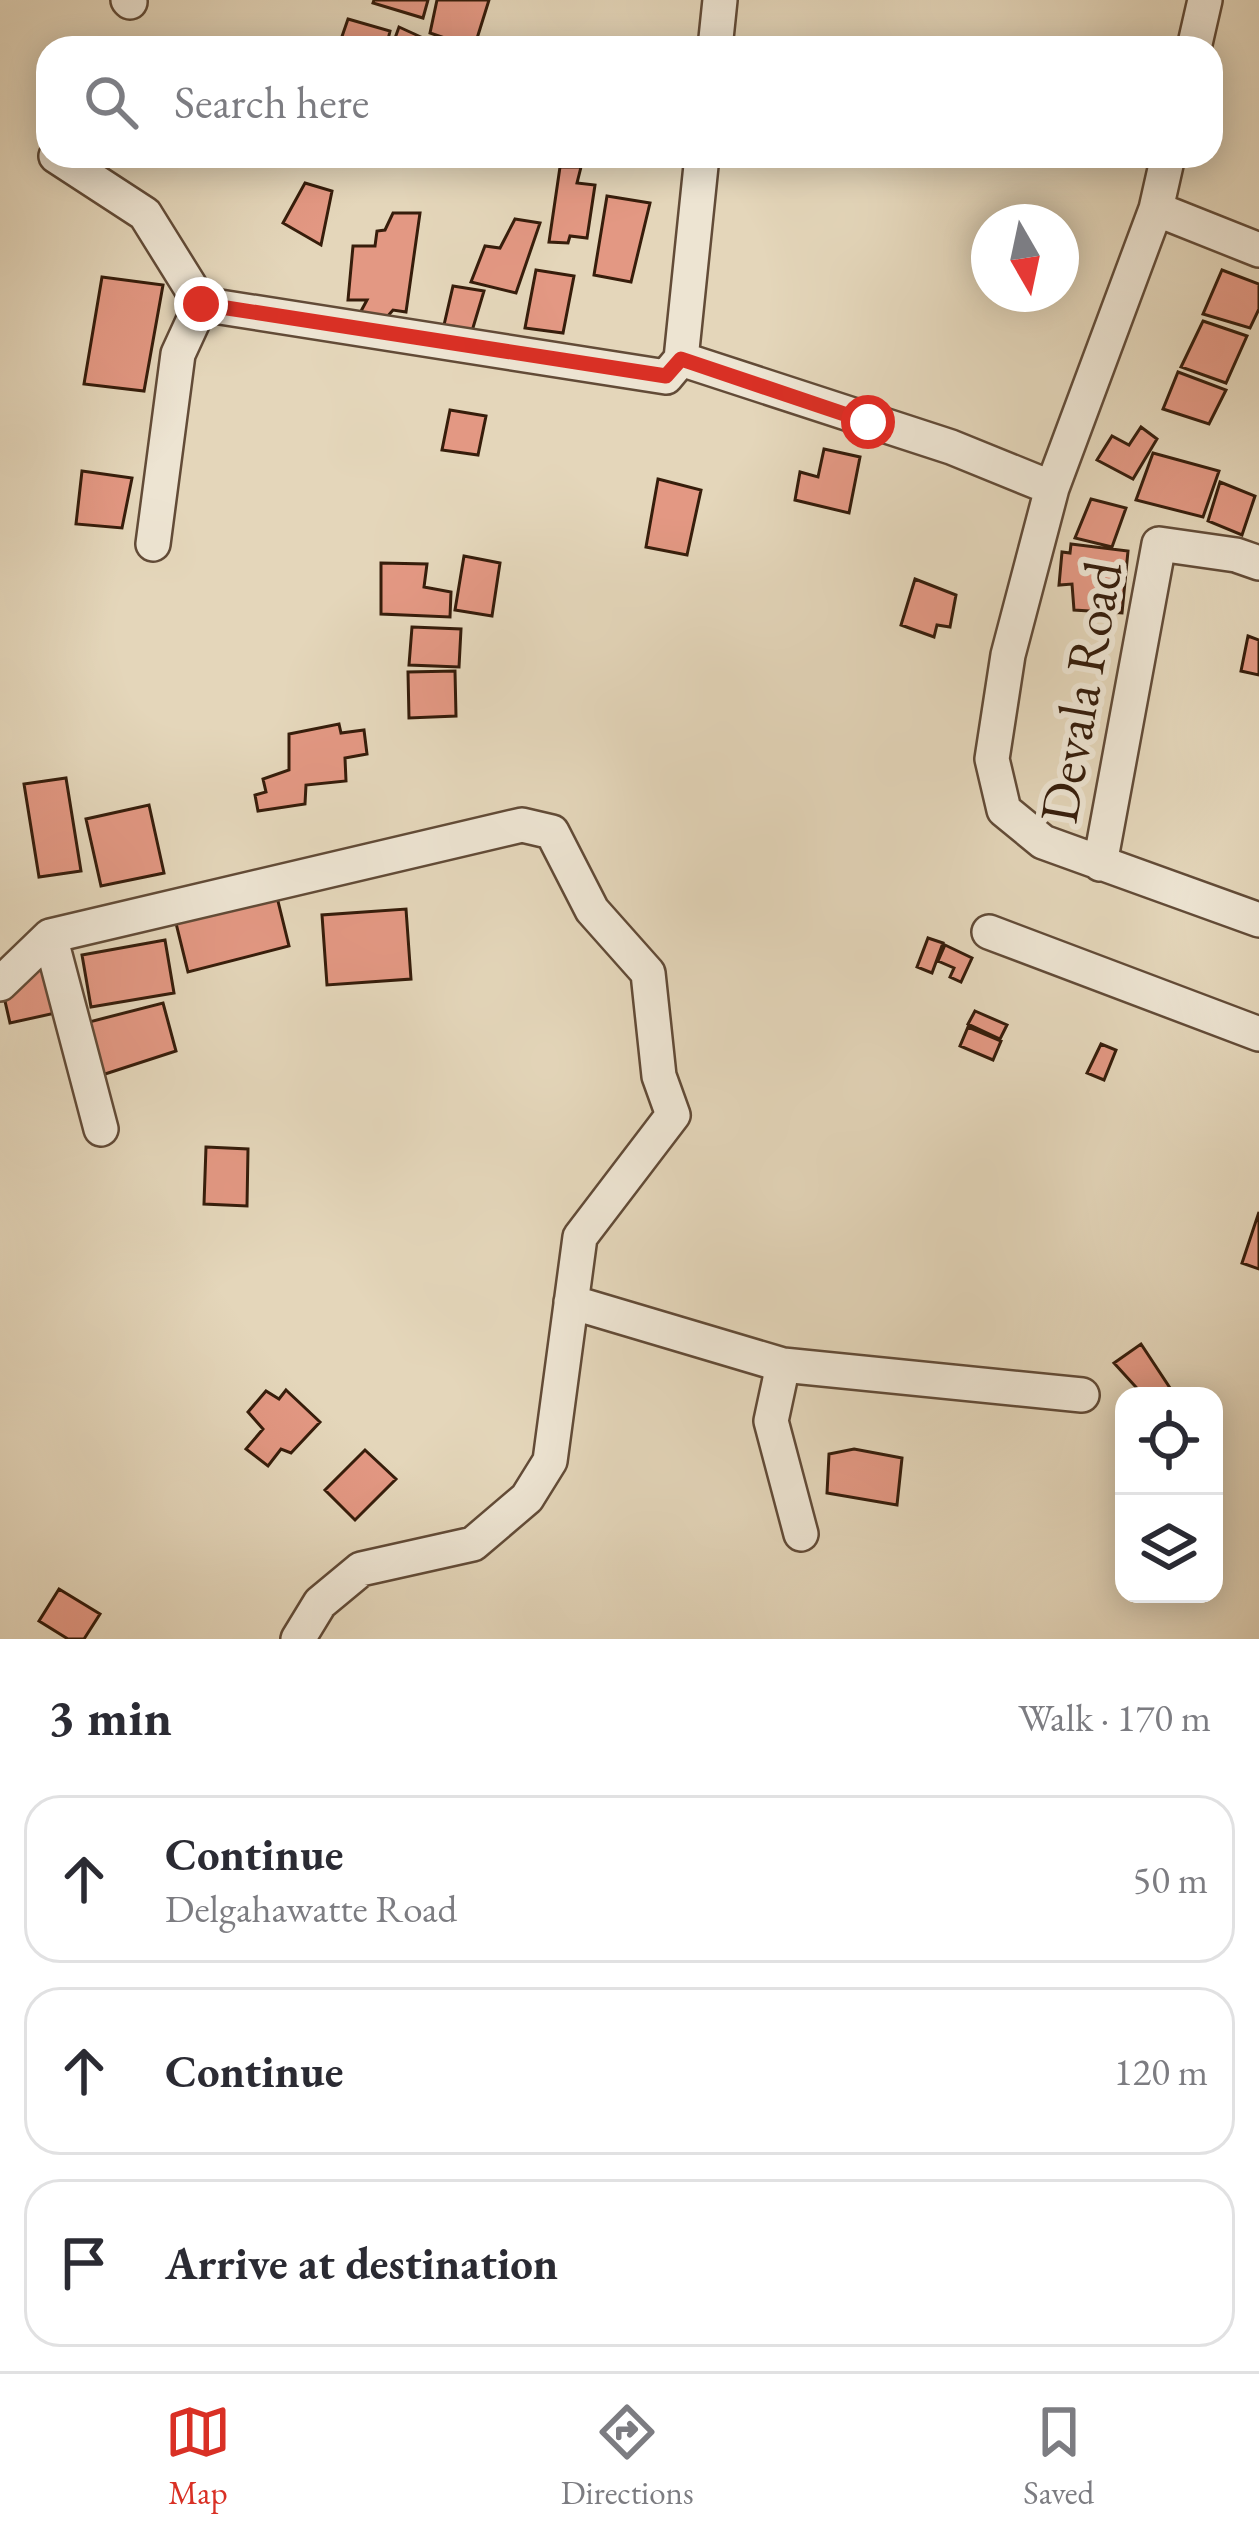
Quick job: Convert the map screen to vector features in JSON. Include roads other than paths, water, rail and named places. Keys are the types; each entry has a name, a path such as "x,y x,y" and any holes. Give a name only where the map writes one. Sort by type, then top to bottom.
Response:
{"street":[{"path":"716,36 720,0"},
{"path":"1197,36 1205,0"},
{"path":"75,168 145,214 201,304 666,376 681,359 701,168"},
{"path":"1100,864 1043,842 1004,810 992,759 1008,655 1052,488 1156,209 1165,168"},
{"path":"1156,209 1259,250"},
{"path":"153,544 178,354 201,304"},
{"path":"681,359 950,447 1052,488"},
{"name":"Devala Road","path":"1259,563 1159,544 1100,864 1259,920"},
{"path":"0,984 50,936 522,825 552,832 592,910 648,973 659,1076 673,1115 580,1237 550,1461 527,1498 473,1544 361,1569 320,1603 298,1639"},
{"path":"989,932 1259,1034"},
{"path":"50,936 101,1129"},
{"path":"572,1302 783,1366 1082,1395"},
{"path":"783,1366 771,1421 801,1534"}]}
